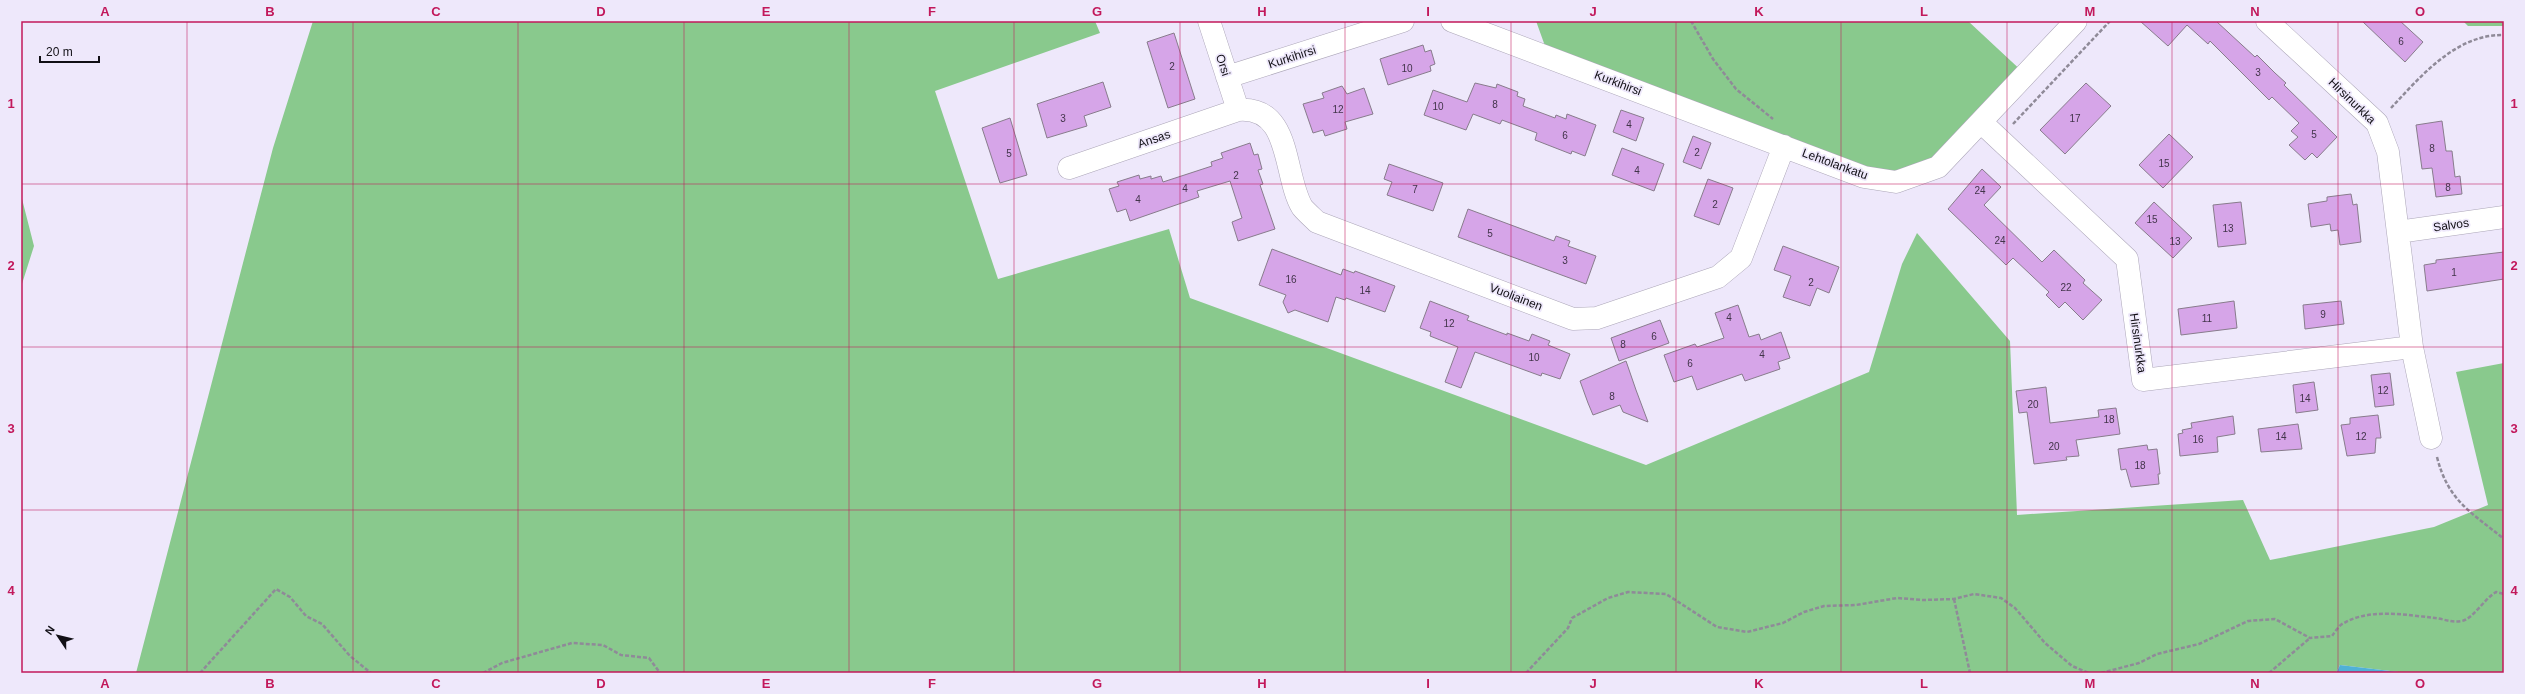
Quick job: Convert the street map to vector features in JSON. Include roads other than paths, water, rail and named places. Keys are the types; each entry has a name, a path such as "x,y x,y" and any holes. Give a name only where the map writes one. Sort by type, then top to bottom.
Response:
{"street":[{"name":"Orsi","path":"1209,21 1238,110"},
{"name":"Kurkihirsi","path":"1227,77 1403,21"},
{"name":"Kurkihirsi","path":"1452,21 1784,146"},
{"name":"Lehtolankatu","path":"1784,146 1864,177 1896,182 1938,167 1982,123 2076,21"},
{"name":"Hirsinurkka","path":"2267,21 2378,123 2388,152 2412,347 2431,438"},
{"name":"Vuoliainen","path":"1238,110 1250,108 1266,116 1278,129 1302,207 1317,222 1573,319 1596,318 1718,276 1741,258 1784,146"},
{"name":"Ansas","path":"1069,168 1238,110"},
{"name":"Hirsinurkka","path":"1982,123 2127,259 2144,380 2412,347"},
{"name":"Salvos","path":"2398,232 2504,217"}],"water":[{"path":"2340,665 2407,673 2336,673"}]}
